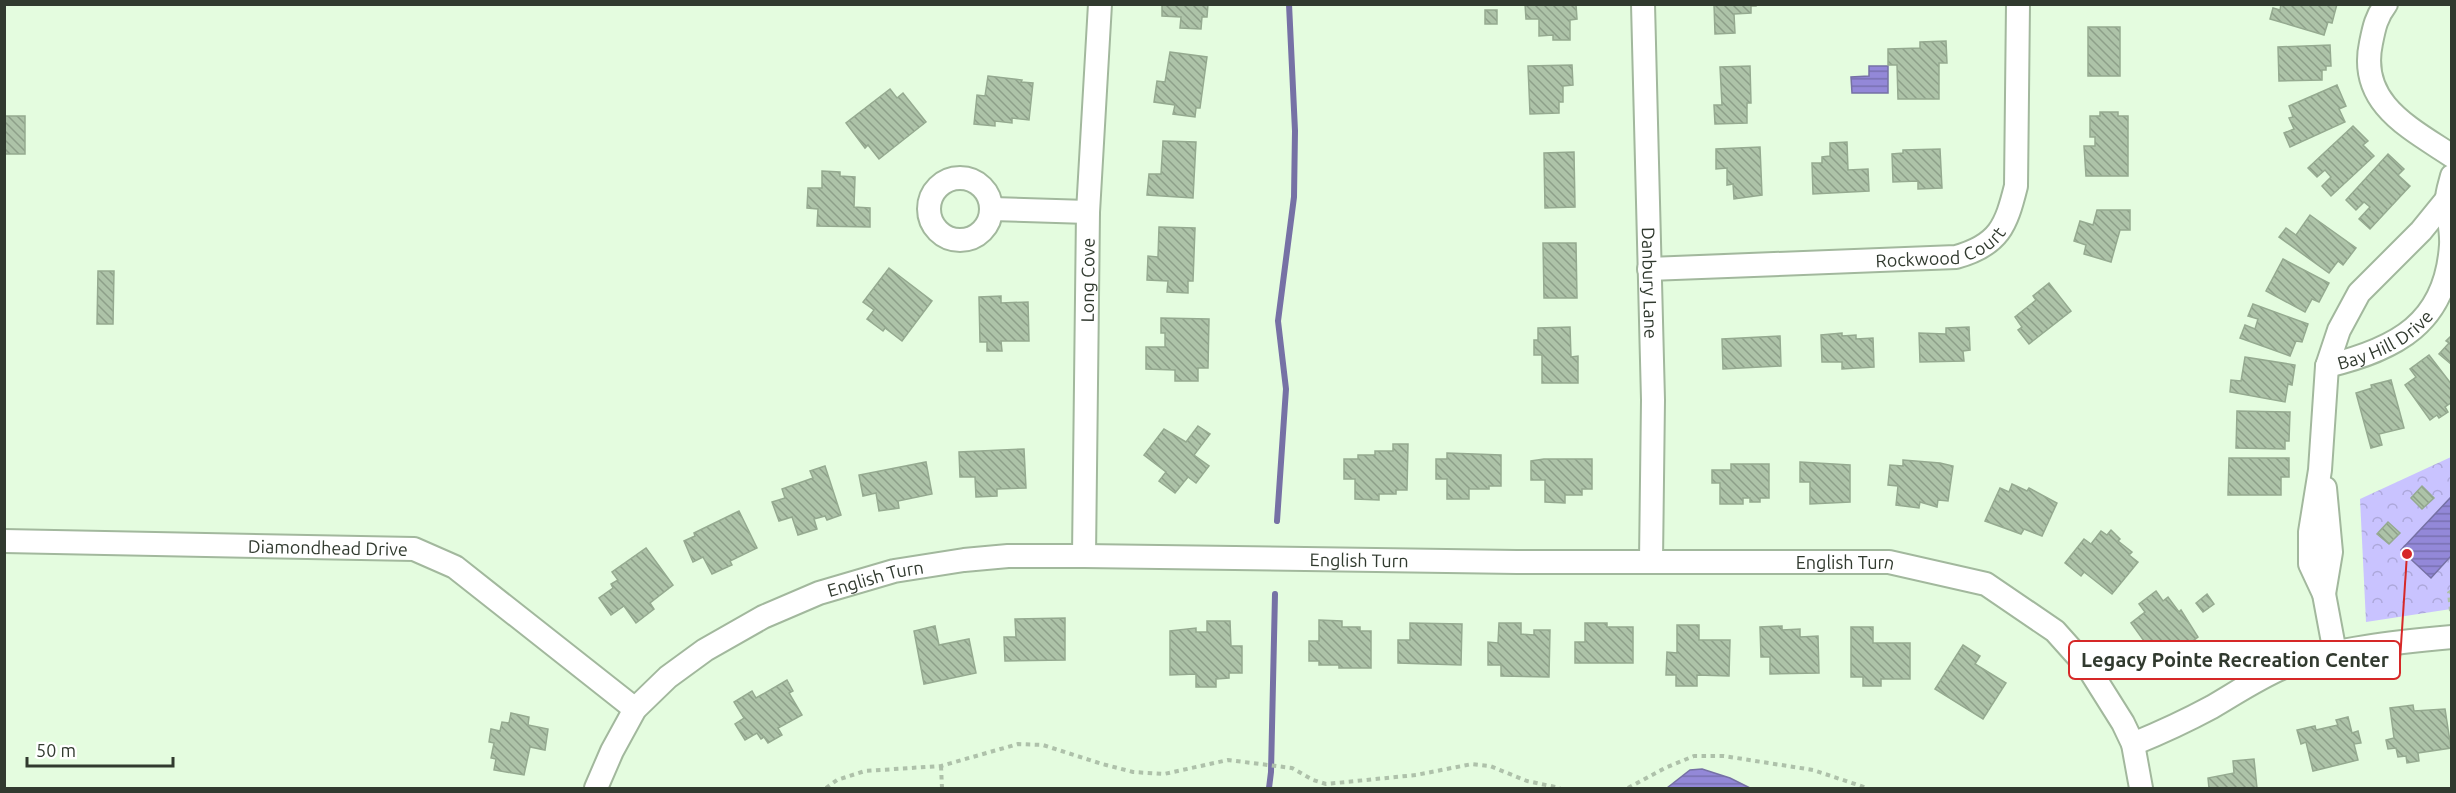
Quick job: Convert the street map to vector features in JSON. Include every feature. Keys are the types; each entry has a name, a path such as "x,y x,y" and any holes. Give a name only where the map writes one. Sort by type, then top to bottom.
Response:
{"street":[{"name":"Long Cove","path":"1084,556 1088,212 1100,4"},
{"name":"Danbury Lane","path":"1643,4 1653,400 1651,561"},
{"name":"Rockwood Court","path":"1649,269 1956,256 1974,252 1990,243 2002,229 2010,212 2016,186 2018,4"},
{"path":"2386,4 2377,15 2369,54 2369,74 2376,93 2389,111 2451,156"},
{"name":"Bay Hill Drive","path":"2327,366 2374,352 2398,340 2419,325 2435,305 2446,275 2451,245 2447,199 2451,176"},
{"name":"Bay Hill Drive","path":"2335,653 2324,594 2331,552 2319,532 2326,495 2320,470 2327,366 2339,330 2359,293 2421,231 2447,199"},
{"path":"992,209 1088,212"},
{"name":"Diamondhead Drive","path":"4,541 414,549 455,567 635,709"},
{"name":"English Turn","path":"596,789 612,751 635,709 668,677 705,650 763,617 819,593 894,570 1008,556 1889,562 1986,584 2055,631 2089,669 2123,723 2133,744 2141,789"},
{"path":"2133,744 2214,706 2246,685 2286,667 2335,653 2451,637"}],"path":[{"path":"2451,591 2449,593 2451,611"},
{"path":"826,789 837,780 865,771 940,766 1018,744 1042,745 1133,772 1164,774 1228,760 1280,765 1292,768 1313,780 1326,784 1416,775 1472,764 1490,766 1527,781 1560,789"},
{"path":"1628,789 1665,768 1694,756 1724,756 1813,770 1867,789"},
{"path":"940,766 942,789"}],"green space":[{"path":"2451,457 2451,609 2366,622 2360,499"}],"shaded area":[{"path":"1869,66 1888,66 1888,93 1852,93 1851,77 1869,76"},
{"path":"2451,497 2451,556 2431,578 2401,550"},
{"path":"1702,769 1730,778 1750,788 1667,788 1690,770"}],"building":[{"path":"1162,4 1208,4 1207,17 1202,17 1201,29 1180,28 1181,17 1162,16"},
{"path":"1525,4 1576,5 1577,19 1570,20 1570,40 1553,40 1553,35 1539,36 1539,19 1526,19"},
{"path":"1714,4 1756,4 1756,6 1751,6 1751,13 1734,14 1735,33 1715,34"},
{"path":"2281,4 2337,4 2332,23 2328,22 2324,35 2270,19 2273,8 2280,10"},
{"path":"1485,10 1497,10 1497,24 1485,24"},
{"path":"2088,27 2120,27 2120,76 2088,76"},
{"path":"1946,41 1947,63 1939,63 1939,99 1898,99 1897,65 1888,65 1888,49 1920,48 1920,42"},
{"path":"2330,45 2331,66 2326,66 2326,70 2322,70 2322,80 2279,81 2278,47"},
{"path":"1170,52 1207,57 1200,108 1196,108 1195,117 1173,114 1175,105 1154,102 1157,81 1165,82"},
{"path":"1572,65 1573,85 1563,86 1563,102 1559,102 1559,113 1530,114 1528,66"},
{"path":"1750,66 1751,103 1747,103 1747,123 1715,124 1714,105 1722,105 1720,67"},
{"path":"988,76 1033,83 1029,120 1012,118 1012,123 995,121 995,126 974,124 977,95 985,96"},
{"path":"2337,85 2346,106 2339,109 2345,122 2290,147 2284,133 2294,129 2289,118 2293,117 2289,106"},
{"path":"890,89 897,98 903,93 926,122 879,159 868,145 865,148 846,123"},
{"path":"2100,112 2118,112 2118,116 2128,116 2128,176 2086,176 2084,146 2095,146 2095,137 2090,137 2090,116 2100,116"},
{"path":"4,116 25,116 25,154 4,154"},
{"path":"2353,126 2368,141 2363,145 2374,156 2331,196 2322,186 2331,177 2325,170 2317,177 2308,168"},
{"path":"1163,141 1196,142 1193,198 1147,195 1149,174 1161,174"},
{"path":"1847,142 1848,170 1868,169 1869,191 1813,194 1812,163 1822,163 1822,157 1830,156 1830,143"},
{"path":"1760,147 1762,195 1734,199 1733,184 1727,185 1727,168 1716,169 1716,149"},
{"path":"1940,149 1942,188 1918,189 1918,181 1893,182 1892,154 1903,153 1903,150"},
{"path":"1574,152 1575,207 1545,208 1544,153"},
{"path":"2388,154 2404,169 2398,175 2410,186 2370,229 2359,219 2370,207 2364,202 2356,210 2346,200"},
{"path":"822,171 840,172 840,176 855,177 854,207 870,208 870,227 817,226 818,209 807,208 808,188 822,188"},
{"path":"2097,210 2130,210 2130,230 2120,230 2111,262 2084,254 2086,245 2074,241 2080,221 2093,225"},
{"path":"2310,215 2356,248 2343,265 2338,261 2329,273 2279,237 2286,228 2296,235"},
{"path":"1159,227 1195,228 1193,281 1188,281 1188,293 1167,292 1168,281 1147,280 1148,256 1158,257"},
{"path":"1543,243 1576,243 1577,298 1544,298"},
{"path":"2283,259 2329,283 2319,302 2312,299 2305,312 2266,291"},
{"path":"889,268 932,301 902,341 885,328 883,331 867,319 874,310 863,302"},
{"path":"98,271 114,271 113,324 97,324"},
{"path":"2049,283 2071,311 2029,344 2018,330 2022,327 2015,317 2036,300 2033,296"},
{"path":"1001,296 1001,303 1028,302 1029,341 1001,341 1002,351 987,351 987,342 980,342 979,297"},
{"path":"2253,304 2308,324 2302,342 2296,341 2290,356 2240,338 2245,325 2255,329 2258,319 2248,316"},
{"path":"1161,318 1209,319 1208,368 1198,368 1198,381 1175,381 1175,370 1146,369 1146,347 1165,347 1165,333 1161,333"},
{"path":"1570,327 1571,357 1578,356 1578,383 1542,383 1542,355 1534,355 1534,340 1538,340 1538,328"},
{"path":"1969,327 1970,350 1963,351 1964,361 1920,362 1919,333 1946,334 1946,328"},
{"path":"1842,333 1842,336 1856,335 1856,339 1873,338 1874,367 1842,369 1842,362 1822,362 1821,335"},
{"path":"2452,335 2452,365 2439,354 2449,343 2446,341"},
{"path":"1780,336 1781,366 1723,369 1722,339"},
{"path":"2429,355 2452,385 2452,402 2445,407 2448,412 2439,418 2437,415 2430,420 2405,385 2416,377 2410,369"},
{"path":"2245,357 2295,365 2292,385 2288,384 2285,402 2230,392 2231,380 2241,381"},
{"path":"2391,380 2404,428 2379,434 2382,445 2371,448 2356,393 2372,388 2371,385"},
{"path":"2237,411 2290,412 2289,441 2285,441 2285,449 2236,448"},
{"path":"1198,426 1210,434 1194,455 1209,466 1196,483 1188,477 1175,493 1159,481 1166,472 1144,455 1164,429 1186,442"},
{"path":"1393,444 1408,444 1407,490 1396,490 1396,494 1379,494 1379,500 1355,499 1355,479 1344,479 1344,459 1358,459 1358,455 1375,455 1375,451 1393,451"},
{"path":"1024,449 1026,488 997,489 997,496 976,497 975,477 960,477 959,452"},
{"path":"1447,453 1501,455 1501,486 1489,486 1489,489 1469,489 1469,499 1447,499 1447,479 1436,479 1436,459 1447,459"},
{"path":"2229,458 2289,458 2289,477 2281,477 2281,495 2228,495"},
{"path":"1592,459 1592,489 1582,489 1582,495 1565,495 1565,503 1545,502 1545,480 1531,480 1531,461"},
{"path":"1903,460 1953,466 1948,501 1938,500 1937,507 1920,502 1919,508 1896,505 1898,486 1888,485 1890,465 1903,466"},
{"path":"926,462 932,494 898,501 899,508 879,511 876,493 863,496 859,475"},
{"path":"1800,462 1850,465 1850,502 1810,504 1810,482 1800,482"},
{"path":"1731,464 1769,464 1769,498 1760,498 1760,502 1750,502 1750,498 1743,498 1743,504 1720,504 1720,483 1712,483 1712,470 1731,470"},
{"path":"825,466 841,515 827,520 825,516 814,519 817,529 798,535 792,517 779,521 772,502 785,498 782,489 813,478 810,471"},
{"path":"2012,484 2027,491 2029,488 2057,503 2042,536 2024,529 2021,534 1985,521 2000,488 2009,492"},
{"path":"2422,486 2434,498 2422,509 2411,498"},
{"path":"739,511 757,548 730,561 732,565 712,574 703,557 693,562 684,541 695,536 694,533"},
{"path":"2388,522 2400,533 2389,544 2377,534"},
{"path":"2111,530 2120,539 2118,541 2132,552 2129,555 2138,562 2112,594 2084,572 2081,576 2065,563 2084,539 2091,544 2101,531 2107,535"},
{"path":"646,548 673,585 650,603 654,609 636,623 624,606 611,615 599,598 613,588 611,584 618,580 612,572"},
{"path":"2156,591 2163,601 2168,597 2179,612 2181,610 2198,637 2169,659 2161,649 2154,655 2131,623 2145,612 2139,604"},
{"path":"2207,594 2214,604 2203,612 2196,603"},
{"path":"1065,618 1065,660 1005,661 1004,637 1016,637 1015,619"},
{"path":"1319,620 1342,621 1342,627 1360,627 1360,631 1371,631 1371,668 1339,668 1339,665 1319,665 1319,661 1309,661 1309,641 1319,641"},
{"path":"1207,621 1230,621 1231,646 1242,646 1242,673 1229,673 1229,678 1216,679 1216,687 1196,687 1196,674 1170,675 1170,631 1196,628 1196,632 1207,632"},
{"path":"1410,623 1462,624 1461,665 1398,663 1398,640 1410,640"},
{"path":"1499,623 1521,623 1521,634 1534,635 1534,630 1550,630 1549,677 1501,676 1501,665 1488,665 1488,642 1498,643"},
{"path":"1585,623 1607,623 1607,627 1633,627 1633,663 1575,663 1575,642 1585,642"},
{"path":"1677,625 1699,625 1699,640 1730,640 1729,676 1697,675 1697,686 1676,686 1676,675 1666,675 1667,652 1677,653"},
{"path":"935,626 939,645 969,639 976,673 924,684 914,631"},
{"path":"1782,626 1782,630 1800,629 1800,637 1818,636 1819,673 1770,674 1770,657 1761,657 1760,627"},
{"path":"1851,627 1873,627 1873,643 1910,643 1910,679 1881,679 1881,686 1863,686 1863,677 1851,677"},
{"path":"1963,645 1980,656 1975,664 2006,683 1983,719 1935,689"},
{"path":"787,680 793,691 789,693 802,715 778,728 782,735 768,743 757,733 745,740 735,724 744,718 734,702 752,691 756,698"},
{"path":"2413,705 2414,711 2445,709 2451,748 2418,753 2419,761 2407,763 2406,756 2398,757 2396,748 2388,749 2386,740 2394,738 2390,708"},
{"path":"511,713 529,717 528,725 548,729 545,750 530,747 524,775 494,770 496,759 491,758 494,743 489,742 491,729 500,731 502,722 509,723"},
{"path":"2348,717 2352,733 2358,731 2361,743 2354,744 2358,760 2313,771 2306,742 2301,744 2297,730 2315,726 2316,730 2338,725 2336,720"},
{"path":"2254,759 2257,788 2209,788 2208,778 2234,773 2233,761"}],"waterway":[{"path":"1277,521 1286,389 1278,321 1294,197 1295,131 1289,4"},
{"path":"1269,788 1275,594"}],"place":[{"name":"Legacy Pointe Recreation Center","path":"2407,554"}]}
